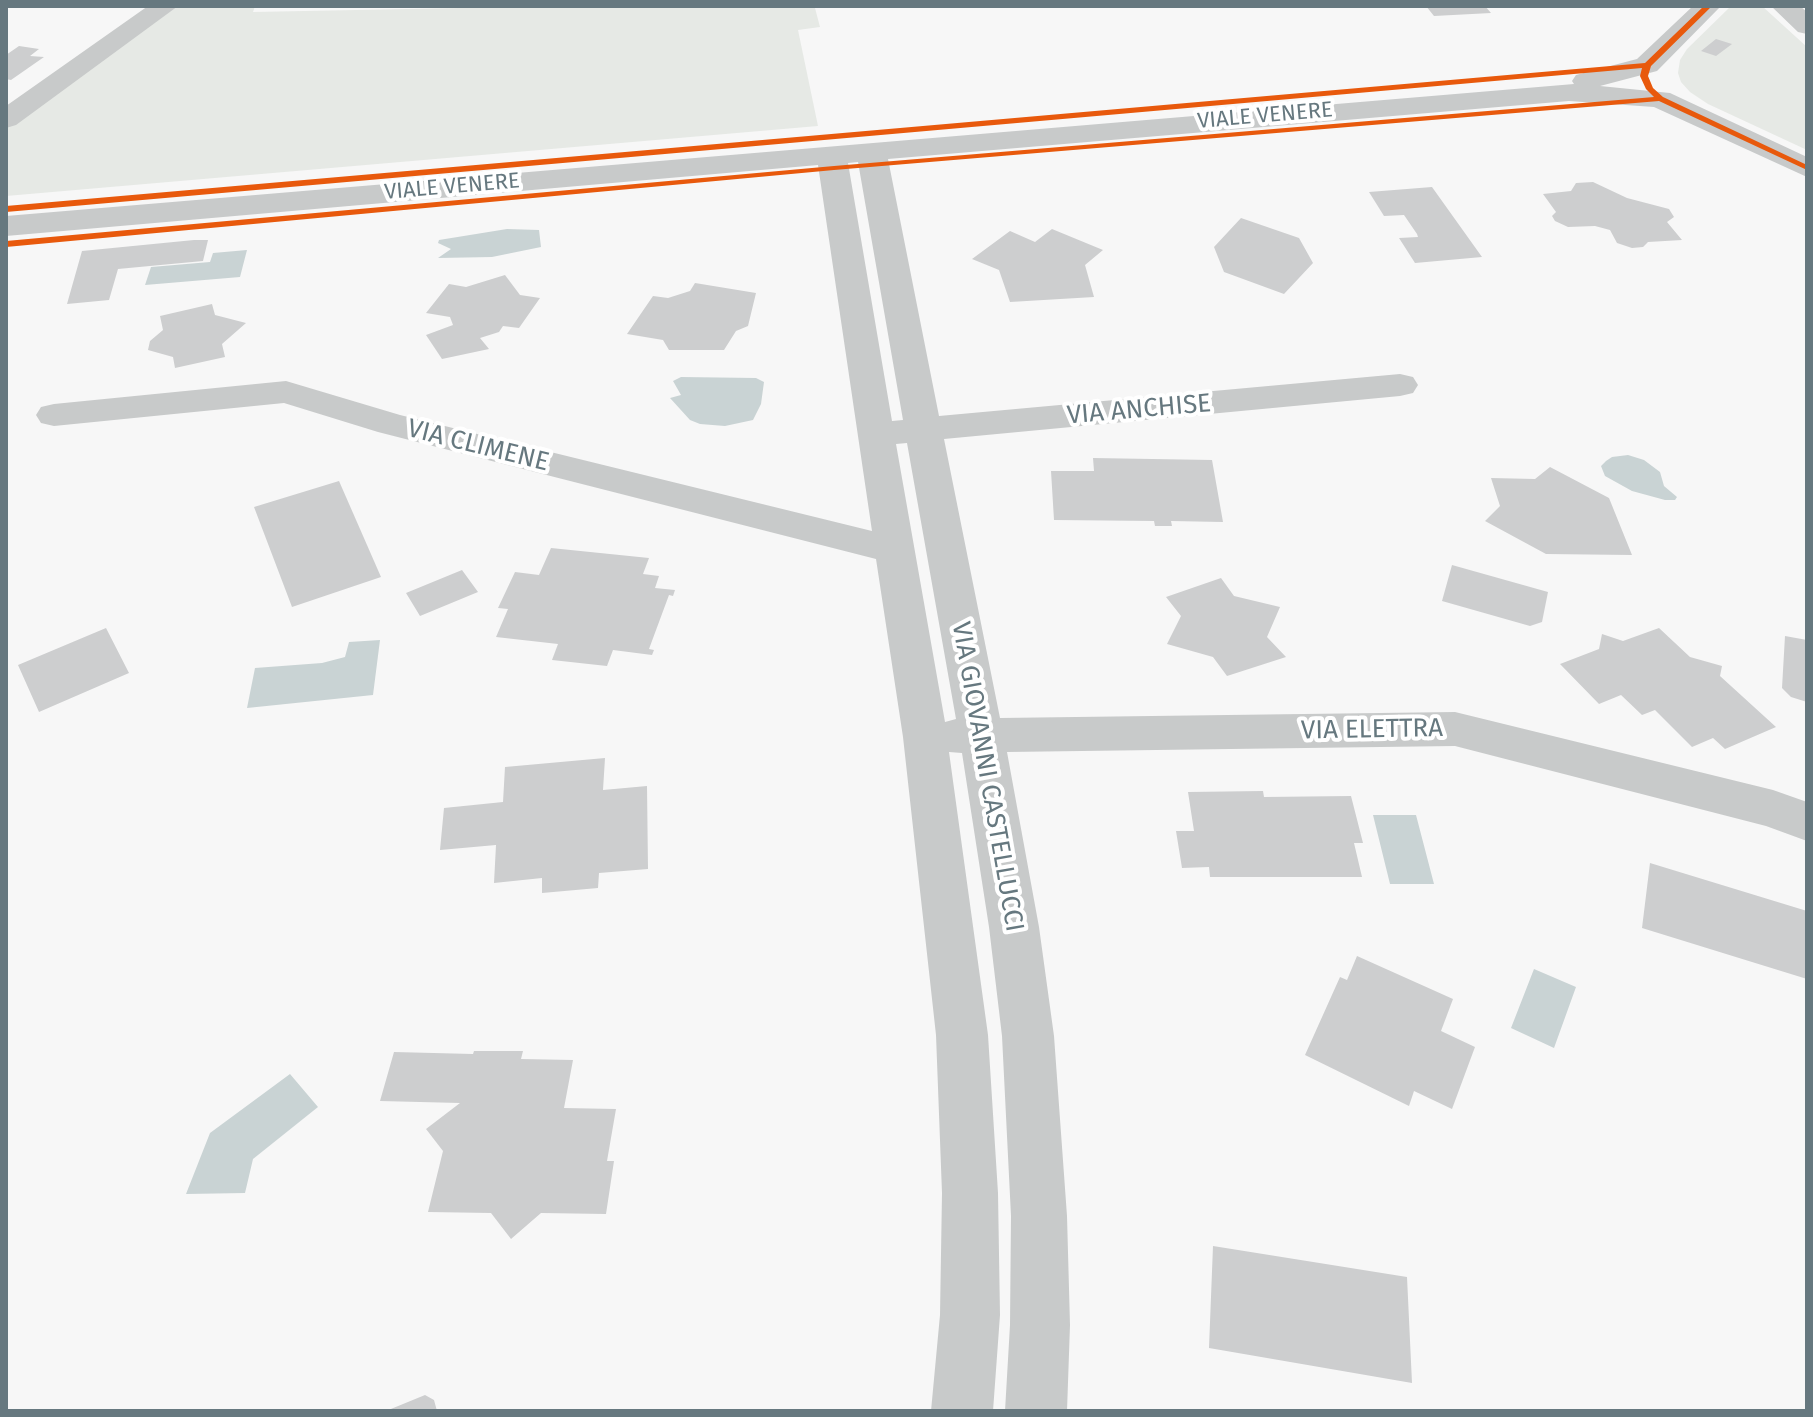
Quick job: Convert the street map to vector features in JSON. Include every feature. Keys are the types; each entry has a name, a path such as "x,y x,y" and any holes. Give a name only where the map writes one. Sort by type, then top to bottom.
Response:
{"street":[{"path":"6,119 165,6"},
{"path":"1660,99 1650,89 1644,76 1647,65 1708,6"},
{"path":"1784,6 1807,26"},
{"path":"1521,94 1647,65"},
{"path":"1521,94 1605,92 1660,99 1807,168"},
{"name":"VIALE VENERE","path":"6,226 1521,94"},
{"name":"VIA GIOVANNI CASTELLUCCI","path":"851,152 923,430 1014,927 1028,1036 1039,1216 1040,1325 1036,1411"},
{"name":"VIA GIOVANNI CASTELLUCCI","path":"851,152 878,433 925,737 962,1035 970,1254 970,1315 962,1411"},
{"name":"VIA ANCHISE","path":"878,433 1400,385"},
{"name":"VIA CLIMENE","path":"54,415 286,392 391,424 897,551"},
{"name":"VIA ELETTRA","path":"925,737 1455,729 1773,809 1807,822"}],"shaded area":[{"path":"177,6 255,6 253,12 562,6 818,6 815,8 820,27 798,30 818,126 6,196 6,128"},
{"path":"1731,6 1762,6 1807,47 1807,150 1708,104 1681,82 1678,73 1680,60 1687,49"},
{"path":"507,229 539,230 541,247 492,257 438,258 451,249 438,243 439,240"},
{"path":"247,250 240,277 145,285 151,267 210,262 213,253"},
{"path":"681,377 756,378 764,382 761,404 753,420 725,426 700,424 690,420 670,398 681,395 673,381"},
{"path":"1628,455 1644,460 1660,472 1664,486 1677,497 1675,500 1632,491 1605,476 1601,466 1606,461"},
{"path":"380,640 373,695 247,708 255,668 322,663 345,657 349,642"},
{"path":"1373,815 1416,815 1434,884 1390,884"},
{"path":"1534,969 1576,987 1554,1048 1511,1028"},
{"path":"290,1074 318,1107 253,1159 245,1193 186,1194 210,1133"}],"building":[{"path":"1426,6 1485,6 1491,13 1434,16"},
{"path":"1716,39 1732,44 1716,56 1701,51"},
{"path":"19,46 39,49 30,56 44,57 11,80 6,79 6,55"},
{"path":"1593,182 1627,198 1669,209 1674,217 1667,222 1682,240 1648,242 1643,247 1632,248 1617,243 1610,230 1595,226 1568,227 1555,221 1552,216 1556,212 1543,194 1571,191 1576,183"},
{"path":"1432,187 1482,257 1415,263 1399,238 1418,237 1417,234 1404,215 1384,216 1369,192"},
{"path":"1241,218 1299,238 1313,263 1284,294 1224,272 1214,247"},
{"path":"1052,229 1103,250 1085,265 1094,297 1010,302 999,270 972,259 1010,231 1035,242"},
{"path":"208,240 203,261 118,269 109,300 67,304 82,251"},
{"path":"505,275 520,295 540,298 519,328 503,326 499,332 480,338 489,349 442,359 426,335 453,325 450,317 426,313 449,284 466,287"},
{"path":"695,283 756,293 748,326 736,331 724,350 669,350 663,340 627,334 653,296 668,298 690,291"},
{"path":"212,304 215,315 246,323 222,344 225,357 175,368 173,357 148,350 150,341 163,330 160,316"},
{"path":"1093,458 1212,460 1223,522 1171,521 1172,526 1155,526 1154,521 1054,520 1051,471 1094,471"},
{"path":"1550,467 1609,498 1632,555 1546,554 1485,521 1500,506 1491,478 1535,479"},
{"path":"339,481 381,577 292,607 254,507"},
{"path":"551,548 649,558 643,574 659,576 655,588 675,590 673,596 669,595 649,649 654,650 652,655 613,650 607,666 552,660 558,644 496,637 508,609 498,608 515,572 539,575"},
{"path":"1452,565 1548,592 1542,622 1530,626 1442,601"},
{"path":"462,570 478,592 420,616 406,593"},
{"path":"1221,578 1234,596 1280,607 1267,637 1286,657 1227,676 1213,657 1167,644 1181,616 1166,597"},
{"path":"106,628 129,673 39,712 18,665"},
{"path":"1659,628 1690,657 1722,666 1720,676 1776,727 1725,749 1713,738 1692,747 1655,710 1642,715 1621,695 1599,704 1560,664 1599,649 1602,634 1623,641"},
{"path":"1785,636 1807,640 1807,702 1791,697 1782,688"},
{"path":"605,758 603,790 647,786 648,869 599,873 598,888 542,893 542,878 494,883 496,845 440,850 444,808 503,802 505,767"},
{"path":"1263,791 1264,797 1351,796 1363,843 1354,843 1362,877 1210,877 1209,867 1182,868 1176,831 1194,831 1188,792"},
{"path":"1650,863 1807,911 1807,979 1642,928"},
{"path":"1357,956 1453,999 1441,1031 1475,1047 1452,1109 1414,1091 1409,1106 1305,1055 1340,977 1347,980"},
{"path":"474,1051 523,1051 521,1059 573,1060 564,1108 616,1109 607,1161 614,1161 606,1214 541,1213 511,1239 491,1213 428,1212 443,1151 426,1129 460,1103 380,1101 394,1052 473,1054"},
{"path":"1213,1246 1407,1277 1412,1383 1209,1348"},
{"path":"425,1395 434,1400 437,1411 386,1411"}],"cycle path":[{"path":"1708,6 1647,65 1644,76 1650,89 1660,99 1807,168"},
{"path":"6,209 1647,65"},
{"path":"6,244 834,168 1660,99"}]}
